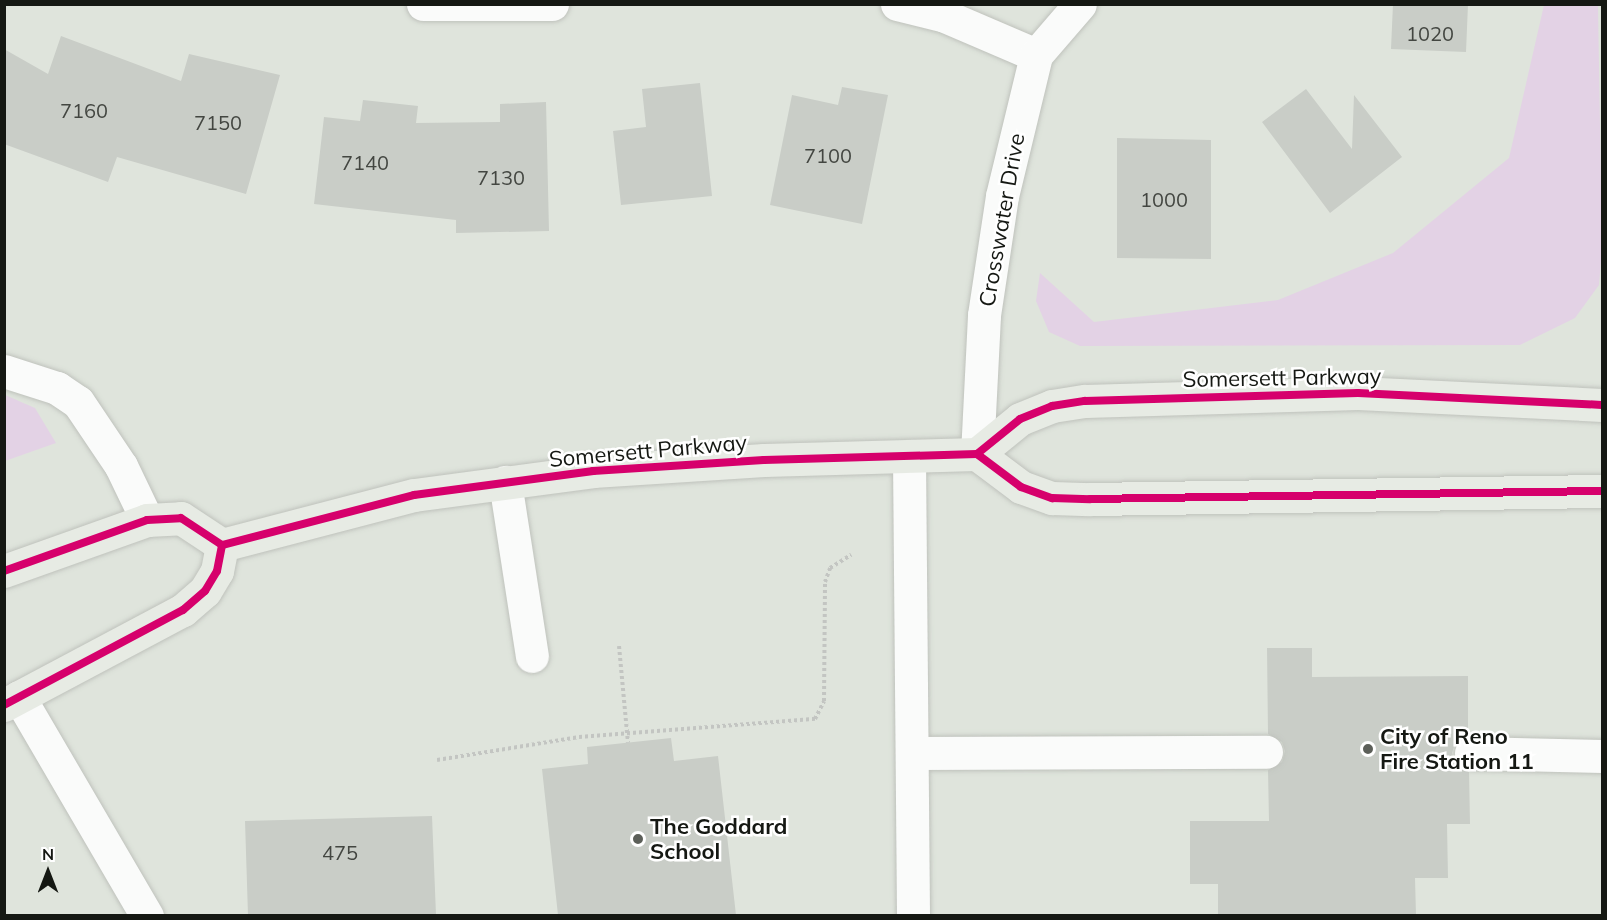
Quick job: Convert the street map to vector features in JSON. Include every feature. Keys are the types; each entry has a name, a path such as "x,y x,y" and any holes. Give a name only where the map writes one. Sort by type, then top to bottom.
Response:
{"main road":[{"name":"Somersett Parkway","path":"222,545 341,511 505,482 682,465 977,454 1020,419 1052,406 1084,401 1358,393 1602,405"},
{"path":"977,454 1021,487 1052,498 1602,491"},
{"path":"4,571 147,519 181,518 222,545 217,571 205,591 183,610 12,701"}],"street":[{"path":"423,4 552,4"},
{"path":"897,4 945,16 1036,55"},
{"name":"Crosswater Drive","path":"977,454 984,315 997,228 1036,55 1080,4"},
{"path":"4,371 57,388 78,402 121,466 147,519"},
{"path":"909,456 914,915"},
{"path":"505,482 532,656"},
{"path":"12,701 147,915"},
{"path":"913,753 1266,752"},
{"path":"1471,753 1602,756"}],"path":[{"path":"437,760 629,732 815,719 824,701 825,582 830,568 851,555"},
{"path":"619,646 629,732 628,742"}],"shaded area":[{"path":"1544,5 1598,5 1602,249 1599,285 1575,318 1520,345 1080,346 1049,332 1036,301 1040,273 1094,322 1278,300 1393,253 1509,158"},
{"path":"5,395 35,408 56,443 5,461"}],"building":[{"path":"1393,4 1468,4 1466,52 1391,49"},
{"path":"61,36 181,81 189,54 280,75 246,194 117,157 108,182 4,144 4,49 48,74"},
{"path":"700,83 712,196 621,205 613,131 646,127 642,89"},
{"path":"842,87 888,95 862,224 770,205 792,95 838,105"},
{"path":"1306,89 1352,149 1354,95 1402,157 1330,213 1262,122"},
{"path":"363,100 418,106 416,123 500,122 500,104 546,102 549,231 456,233 456,220 314,204 324,117 360,121"},
{"path":"1117,138 1211,140 1211,259 1117,258"},
{"name":"City of Reno Fire Station 11","path":"1267,648 1312,648 1312,677 1468,676 1468,735 1455,743 1452,753 1455,762 1469,771 1470,824 1447,824 1448,878 1415,878 1416,915 1218,915 1218,884 1190,884 1190,821 1269,821 1268,770 1282,762 1285,751 1282,742 1268,734"},
{"name":"The Goddard School","path":"671,738 674,761 718,756 736,915 558,915 542,769 588,764 587,747"},
{"path":"432,816 436,915 248,915 245,821"}],"cycle path":[{"path":"977,454 1020,419 1052,406 1085,401 1358,393 1602,405"},
{"path":"222,545 414,495 593,471 764,460 977,454 1021,487 1052,498 1602,491"},
{"path":"4,571 147,520 181,518 222,545"},
{"path":"4,705 183,610 205,591 217,571 222,545"}],"place":[{"name":"City of Reno Fire Station 11","path":"1368,749"},
{"name":"The Goddard School","path":"638,839"}]}
